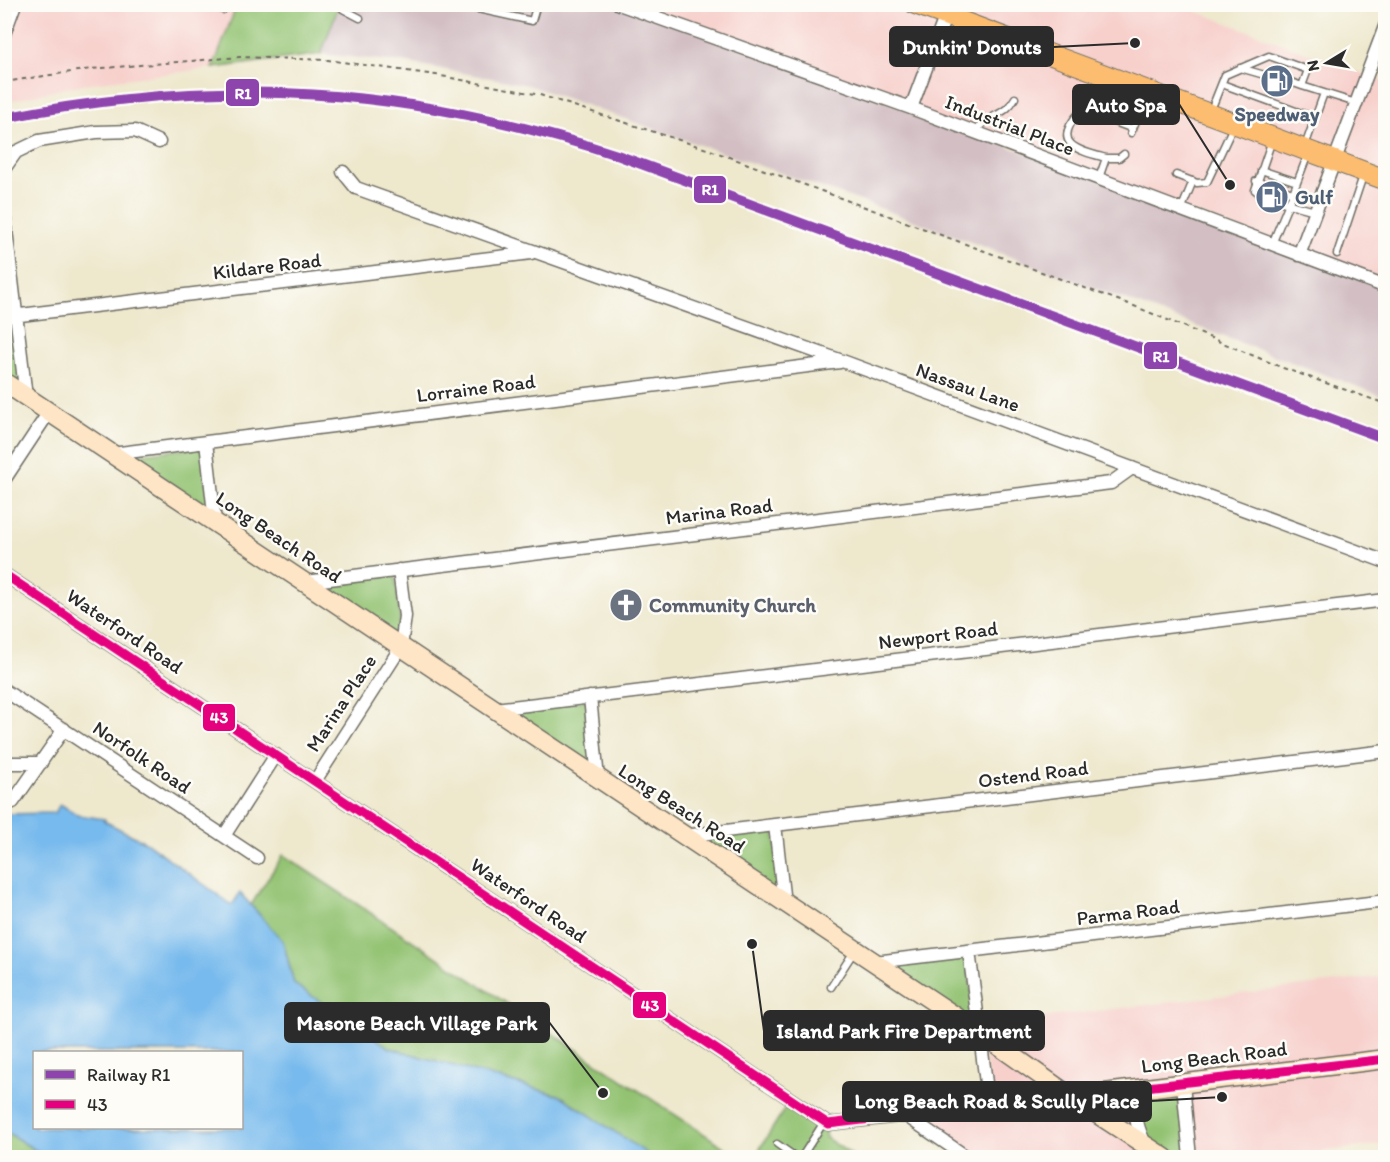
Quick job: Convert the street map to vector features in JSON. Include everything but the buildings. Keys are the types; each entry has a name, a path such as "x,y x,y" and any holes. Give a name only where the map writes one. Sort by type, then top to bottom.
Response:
{"main road":[{"path":"915,4 948,10 1149,92 1386,180"},
{"name":"Long Beach Road","path":"4,382 875,962 1071,1097 1386,1059"},
{"path":"1071,1097 1165,1158"}],"street":[{"path":"4,34 15,4"},
{"name":"Industrial Place","path":"624,5 911,108 1386,287"},
{"path":"911,108 948,10"},
{"path":"1299,255 1386,24"},
{"path":"6,163 16,152 30,143 96,132 135,130 159,142"},
{"name":"Nassau Lane","path":"343,172 356,188 845,362 1386,562"},
{"path":"4,213 11,316 22,359 26,397"},
{"name":"Kildare Road","path":"11,316 535,253"},
{"name":"Lorraine Road","path":"112,454 845,362"},
{"path":"4,480 49,412"},
{"path":"206,442 215,522"},
{"name":"Marina Road","path":"305,582 1111,483 1132,468"},
{"path":"399,570 405,616 401,647"},
{"name":"Waterford Road","path":"4,574 824,1121"},
{"name":"Newport Road","path":"495,709 1386,600"},
{"name":"Marina Place","path":"315,781 401,647"},
{"name":"Norfolk Road","path":"4,690 257,858"},
{"path":"590,697 598,779"},
{"path":"13,802 64,729"},
{"name":"Ostend Road","path":"684,836 1386,751"},
{"name":"Marina Place","path":"224,836 276,755"},
{"path":"4,763 41,763"},
{"path":"775,825 784,903"},
{"name":"Parma Road","path":"875,962 1386,901"},
{"path":"969,951 989,1106"},
{"path":"1183,1084 1191,1158"},
{"path":"1146,1145 1136,1122 1135,1109 1148,1088"},
{"path":"824,1121 828,1124 1071,1097"},
{"path":"905,1115 968,1158"}],"lane":[{"path":"211,4 223,10 225,4"},
{"path":"342,4 343,9 360,18"},
{"path":"455,4 532,21 537,4"},
{"path":"1210,114 1225,75 1269,56 1308,70 1302,86"},
{"path":"1240,69 1268,76"},
{"path":"1288,81 1356,103"},
{"path":"1222,84 1315,118"},
{"path":"1124,154 1119,158 1106,158 1077,151 1071,146 1068,138 1070,130 1079,113 1085,111 1132,131 1149,92"},
{"path":"1272,244 1297,182 1324,93"},
{"path":"975,132 989,117 1007,110 1015,98"},
{"path":"1176,175 1193,181 1207,182 1235,124"},
{"path":"1273,138 1256,181 1255,190 1258,195 1316,211"},
{"path":"1098,179 1106,158"},
{"path":"1261,170 1297,182"},
{"path":"1337,254 1364,172"},
{"path":"1181,210 1193,181"},
{"path":"1256,181 1293,193"},
{"path":"831,987 855,950"},
{"path":"777,1144 799,1158 824,1121"}],"path":[{"path":"4,82 125,66 240,57 328,60 427,73 540,94 710,150 1134,306 1283,368 1386,404"}],"shaded area":[{"path":"4,5 237,5 213,68 84,84 5,102"},
{"path":"339,5 622,5 1385,285 1385,397 869,204 528,85 408,63 321,54"},
{"path":"625,5 1179,5 1385,82 1385,282"},
{"path":"1385,976 1385,1144 1267,1158 973,1157 912,1117 992,1107 981,1025"}],"green space":[{"path":"237,4 339,5 321,54 213,68"},
{"path":"14,319 21,390 5,379 4,321"},
{"path":"203,447 210,513 122,456"},
{"path":"395,574 400,617 397,638 319,585"},
{"path":"588,700 595,773 501,711"},
{"path":"774,827 781,898 691,837"},
{"path":"283,855 739,1157 652,1157 561,1096 390,1048 294,984 283,941 251,905"},
{"path":"967,954 975,1025 886,965"},
{"path":"1182,1087 1189,1157 1178,1157 1156,1150 1138,1122 1149,1090"},
{"path":"790,1100 829,1125 825,1132 826,1138 855,1157 754,1158"},
{"path":"5,1131 46,1157 5,1157"}],"water":[{"path":"60,804 78,815 105,819 104,821 147,843 232,905 240,893 283,941 294,984 390,1048 561,1096 652,1157 46,1157 5,1131 4,814 55,813"}],"rail line":[{"name":"R1","path":"4,118 84,104 162,96 238,93 313,94 388,102 463,114 539,132 617,155 1386,439"}],"transit line":[{"name":"43","path":"4,574 828,1124 1386,1059"}],"place":[{"name":"Dunkin' Donuts","path":"1135,43"},
{"name":"Speedway","path":"1277,81"},
{"name":"Auto Spa","path":"1230,185"},
{"name":"Gulf","path":"1272,197"},
{"name":"Community Church","path":"626,605"},
{"name":"Island Park Fire Department","path":"752,944"},
{"name":"Masone Beach Village Park","path":"603,1093"},
{"name":"Long Beach Road & Scully Place","path":"1222,1097"}]}
